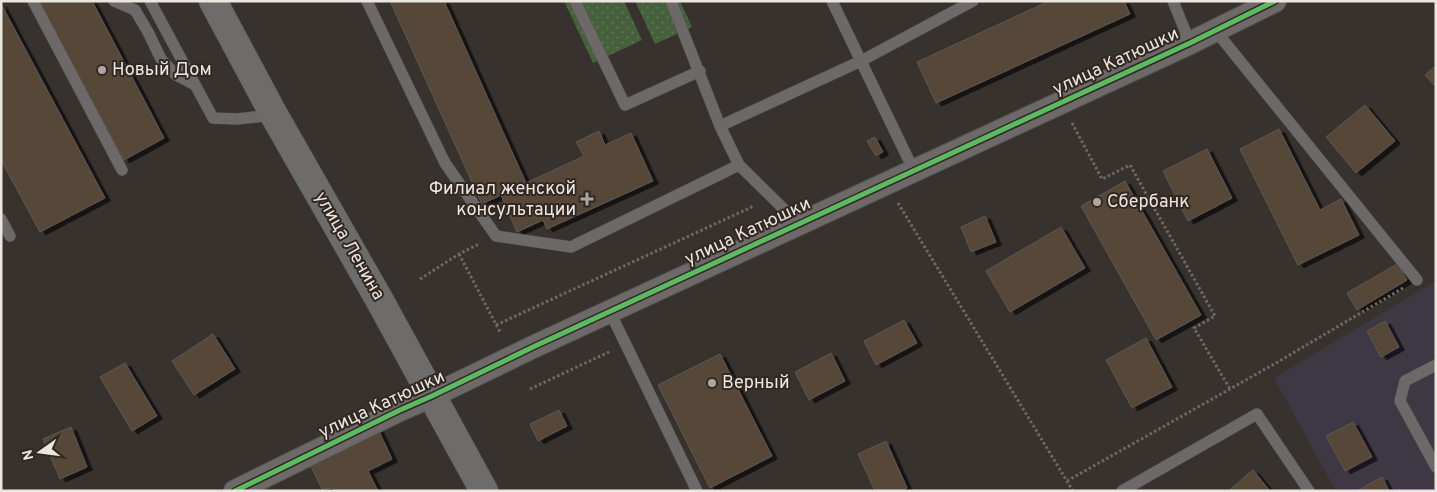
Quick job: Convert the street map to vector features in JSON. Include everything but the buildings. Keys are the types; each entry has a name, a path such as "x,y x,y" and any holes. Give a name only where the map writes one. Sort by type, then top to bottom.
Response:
{"main road":[{"name":"улица Ленина","path":"213,1 274,115 380,301 484,491"}],"street":[{"name":"улица Катюшки","path":"235,491 400,410 1275,1"}],"lane":[{"path":"33,1 122,170"},
{"path":"114,1 135,10 161,59 176,75 195,85"},
{"path":"150,1 213,118 237,120 274,115"},
{"path":"367,1 445,163 496,236 571,247 739,165"},
{"path":"575,1 625,105 700,71"},
{"path":"671,1 720,126 739,165 799,224"},
{"path":"832,1 914,171"},
{"path":"720,126 861,61 974,1"},
{"path":"1173,1 1190,42"},
{"path":"1215,30 1417,280"},
{"path":"1,219 10,236"},
{"path":"610,312 698,491"},
{"path":"1436,365 1405,381 1400,401 1436,467"},
{"path":"1122,491 1257,414 1309,491"}],"path":[{"path":"1062,102 1102,179 1130,165 1214,316 1194,328 1230,389"},
{"path":"886,184 1073,491"},
{"path":"496,325 772,198"},
{"path":"420,279 459,254 496,236"},
{"path":"459,254 500,332"},
{"path":"1067,481 1417,280"},
{"path":"530,389 625,344"}],"shaded area":[{"path":"1436,281 1436,491 1336,491 1274,378"}],"green space":[{"path":"564,1 624,1 642,40 593,63"},
{"path":"635,1 680,1 692,27 655,44"}],"cycle path":[{"path":"235,491 533,347 1190,43 1275,1"}],"place":[{"name":"Новый Дом","path":"102,70"},
{"name":"Филиал женской консультации","path":"587,199"},
{"name":"Сбербанк","path":"1097,202"},
{"name":"Верный","path":"712,383"}]}
